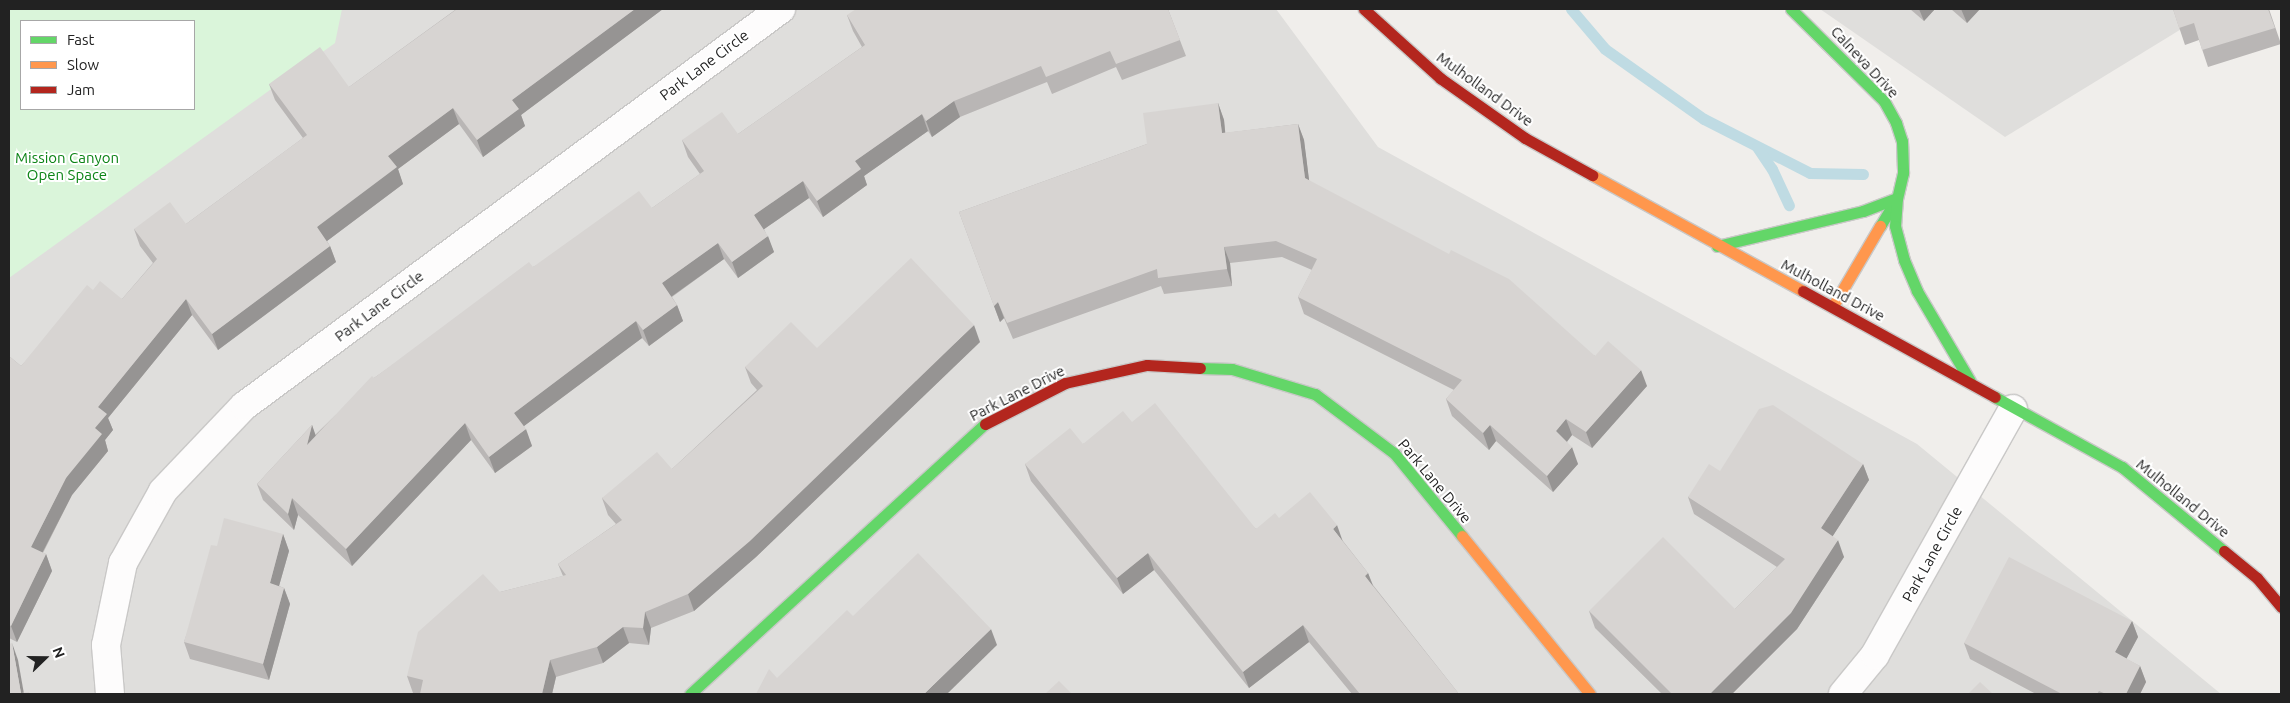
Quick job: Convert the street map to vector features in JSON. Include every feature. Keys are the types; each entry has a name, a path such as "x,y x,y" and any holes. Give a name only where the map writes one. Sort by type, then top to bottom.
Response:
{"main road":[{"name":"Mulholland Drive","path":"1364,9 1440,78 1525,138 1717,246 1833,306 1971,382 2013,408 2122,467 2257,578 2281,607"},
{"name":"Calneva Drive","path":"1792,9 1884,101 1896,122 1902,141 1903,173 1897,198 1833,306"},
{"path":"1717,246 1778,229 1863,212 1897,198 1895,226 1904,260 1917,290 1971,382"},
{"name":"Park Lane Drive","path":"690,694 978,427 1065,382 1147,365 1232,369 1315,394 1394,453 1590,694"}],"street":[{"name":"Park Lane Circle","path":"110,694 106,645 123,563 163,491 244,406 781,9"},
{"name":"Park Lane Circle","path":"1843,694 1875,654 2013,408"}],"shaded area":[{"path":"326,9 1276,9 1378,147 1917,444 2221,694 9,694 9,262"},
{"path":"1820,9 2214,9 2005,137"}],"green space":[{"name":"Mission Canyon Open Space","path":"9,9 342,9 335,43 9,278"}],"building":[{"path":"457,9 635,9 512,100 519,109 477,140 453,108 388,156 397,167 317,227 330,246 212,334 186,299 98,407 107,414 95,428 102,434 66,478 31,547 46,554 11,626 9,625 9,356 21,366 87,285 93,290 100,281 122,299 157,259 134,229 170,202 186,224 307,135 269,84 320,47 349,87"},
{"path":"856,9 1168,9 1180,40 1116,64 1110,51 1046,77 1041,66 954,101 926,121 922,114 855,161 861,169 817,201 803,181 754,215 768,236 732,262 718,243 662,283 677,305 643,330 636,321 514,413 526,429 489,457 465,423 346,549 292,498 288,514 257,484 312,425 307,445 372,376 374,378 529,262 533,267 639,191 652,208 704,171 682,140 722,112 738,134 865,45 847,15"},
{"path":"2173,9 2268,9 2275,28 2202,50 2194,23 2179,28"},
{"path":"1218,103 1222,133 1298,124 1305,178 1449,254 1451,250 1509,279 1595,356 1608,341 1641,370 1586,432 1566,419 1556,431 1572,447 1547,476 1490,425 1483,433 1446,399 1462,380 1298,297 1317,259 1276,241 1224,247 1227,269 1158,278 1157,269 1007,323 998,302 994,306 959,212 1147,144 1143,113"},
{"path":"911,258 974,325 750,541 688,594 645,612 643,628 623,627 597,647 550,660 542,694 420,694 423,680 407,676 418,632 483,574 500,592 566,575 558,564 622,520 602,498 657,452 672,469 763,386 745,367 791,322 817,348"},
{"path":"1155,403 1256,529 1275,513 1279,518 1310,492 1337,525 1333,529 1368,573 1365,576 1459,694 1360,694 1303,625 1243,672 1148,553 1117,578 1025,464 1070,428 1083,444 1123,411 1132,422"},
{"path":"1773,405 1863,464 1821,528 1838,540 1791,613 1710,694 1672,694 1589,611 1663,537 1735,609 1785,559 1688,497 1709,464 1720,471 1759,409"},
{"path":"224,518 283,534 270,583 284,588 263,664 184,642 211,545 217,546"},
{"path":"918,553 991,629 924,694 756,694 769,669 777,678 847,610 853,616"},
{"path":"2009,557 2132,621 2115,652 2140,666 2126,694 2106,694 2099,691 2097,694 2062,694 1964,643"},
{"path":"12,643 21,693 29,692 30,694 9,694 9,644"},
{"path":"1059,681 1072,694 1045,694"},
{"path":"1980,682 1993,694 1968,694"}],"waterway":[{"path":"1571,9 1605,49 1704,119 1810,173 1863,174"},
{"path":"1757,147 1772,169 1789,205"}],"traffic: fast":[{"path":"1791,9 1884,101 1896,123 1902,141 1903,173 1897,198 1880,226"},
{"path":"1717,246 1863,211 1897,198 1895,226 1904,260 1917,291 1970,381"},
{"path":"1200,368 1232,369 1315,394 1394,453 1462,536"},
{"path":"1995,397 2122,467 2224,551"},
{"path":"690,694 985,424"}],"traffic: slow":[{"path":"1592,175 1803,291"},
{"path":"1833,306 1880,226"},
{"path":"1462,536 1590,694"}],"traffic: jam":[{"path":"1364,9 1440,78 1525,138 1592,175"},
{"path":"1803,291 1995,397"},
{"path":"985,424 1065,383 1147,365 1200,368"},
{"path":"2224,551 2257,578 2281,607"}]}
